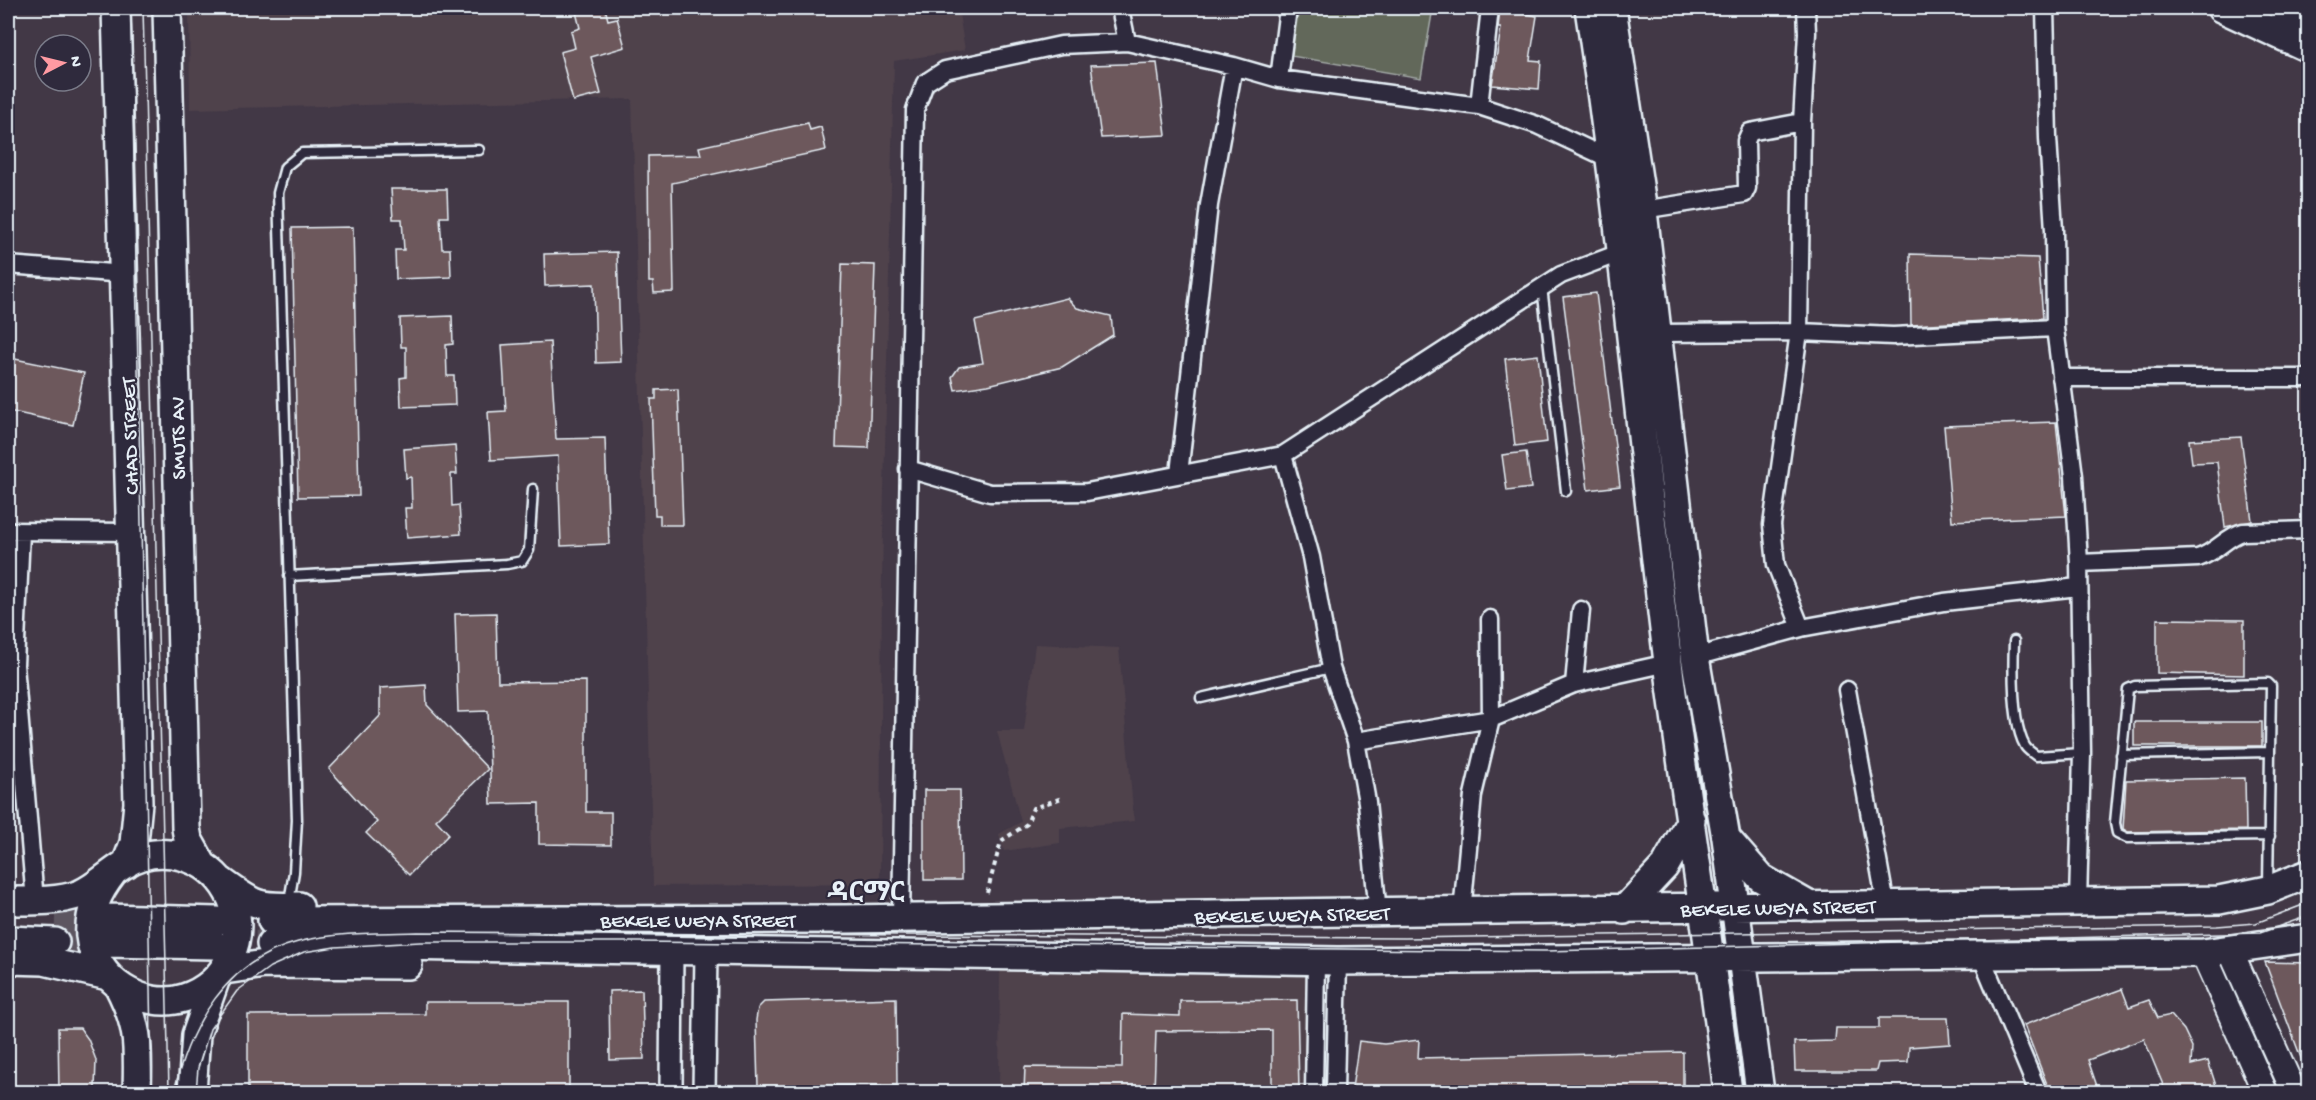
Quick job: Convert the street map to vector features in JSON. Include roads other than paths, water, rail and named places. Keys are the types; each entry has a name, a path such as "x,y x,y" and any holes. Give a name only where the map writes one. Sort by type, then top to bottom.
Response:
{"main road":[{"name":"CHAD STREET","path":"116,8 138,803 135,843 119,869"},
{"name":"SMUTS AV","path":"167,8 186,828 188,839 211,873"},
{"path":"1589,8 1624,162"},
{"path":"1612,8 1630,212 1657,333 1695,657 1726,838 1760,1092"},
{"path":"2221,8 2308,48"},
{"path":"2282,8 2308,20"},
{"path":"1630,212 1622,252 1668,663 1712,958 1728,1092"},
{"path":"1624,910 1665,866 1691,820"},
{"path":"1726,838 1761,878 1812,907"},
{"path":"8,940 49,920 81,893 119,869 141,857 166,853 211,873 277,924"},
{"path":"119,869 94,901 90,926 93,950 133,1013 138,1042 137,1092"},
{"path":"8,960 44,962 113,980 144,998 168,1001 193,995 218,954 235,945 236,916 230,898 211,873"},
{"name":"BEKELE WEYA STREET","path":"277,924 381,903 651,905 800,910 846,919 901,919 2219,900 2268,890 2308,874"},
{"path":"8,901 49,920"},
{"path":"8,915 49,920"},
{"name":"BEKELE WEYA STREET","path":"277,924 645,951 1327,961 1712,958 1823,954 1981,956 2203,952 2308,938"},
{"path":"105,930 265,964 518,964 645,951"},
{"path":"2230,950 2294,1092"},
{"path":"2203,952 2265,1092"},
{"path":"192,1092 196,1035 218,954"}],"street":[{"path":"1120,8 1127,42"},
{"path":"1279,79 1288,8"},
{"path":"1479,106 1490,8"},
{"path":"1801,628 1776,565 1772,525 1799,332 1802,122 1808,33 1806,8"},
{"path":"2044,8 2048,138 2054,230 2055,328 2074,476 2079,563 2082,753 2078,902"},
{"path":"901,919 915,110 925,83 945,70 1061,45 1127,42 1234,66 1279,79 1479,106 1537,125 1624,162"},
{"path":"1179,474 1209,205 1234,66"},
{"path":"1630,212 1744,194 1747,188 1746,141 1750,132 1802,122"},
{"path":"908,469 990,493 1087,492 1283,455 1561,275 1622,252"},
{"path":"8,265 125,274"},
{"path":"1657,333 1799,332 1893,336 2055,328"},
{"path":"2061,378 2308,378"},
{"path":"1283,455 1311,557 1330,668 1356,741 1367,802 1378,913"},
{"path":"2079,563 2198,558 2213,553 2236,534 2243,532 2308,530"},
{"path":"49,920 15,665 14,532 132,532"},
{"path":"1695,657 1801,628 1944,602 2078,587"},
{"path":"1574,684 1581,610"},
{"path":"1462,912 1473,795 1491,719 1490,618"},
{"path":"1356,741 1491,719 1574,684 1668,663"},
{"path":"1846,690 1886,905"},
{"path":"671,1092 672,950"},
{"path":"704,1092 706,952"},
{"path":"1981,956 2038,1092"},
{"path":"1314,1092 1327,961"},
{"path":"1327,961 1335,1092"}],"lane":[{"path":"277,924 294,872 297,820 278,193 285,167 302,153 479,150"},
{"path":"1542,287 1566,491"},
{"path":"289,576 507,564 522,561 529,550 533,489"},
{"path":"2014,641 2013,676 2018,717 2025,747 2036,756 2082,753"},
{"path":"1201,698 1330,668"},
{"path":"2268,890 2270,836 2271,686 2268,682 2261,681 2131,687 2126,692 2115,823 2117,833 2127,838 2270,836"},
{"path":"2121,755 2270,752"}],"tunnel":[{"path":"55,917 106,918"},
{"path":"217,921 272,921"},
{"path":"55,942 104,943"},
{"path":"215,945 271,944"}],"tram line":[{"path":"131,8 152,1092"},
{"path":"143,8 169,1090"},
{"path":"174,1092 181,1067 201,1020 232,980 251,964 273,951 298,942 342,935 417,932 1405,938 2217,926 2256,923 2308,903"},
{"path":"196,1092 198,1068 210,1029 237,991 270,967 304,952 335,947 420,942 635,942 1546,951 2260,933 2308,916"}],"district":[{"name":"ዳርማር","path":"866,891"}]}
